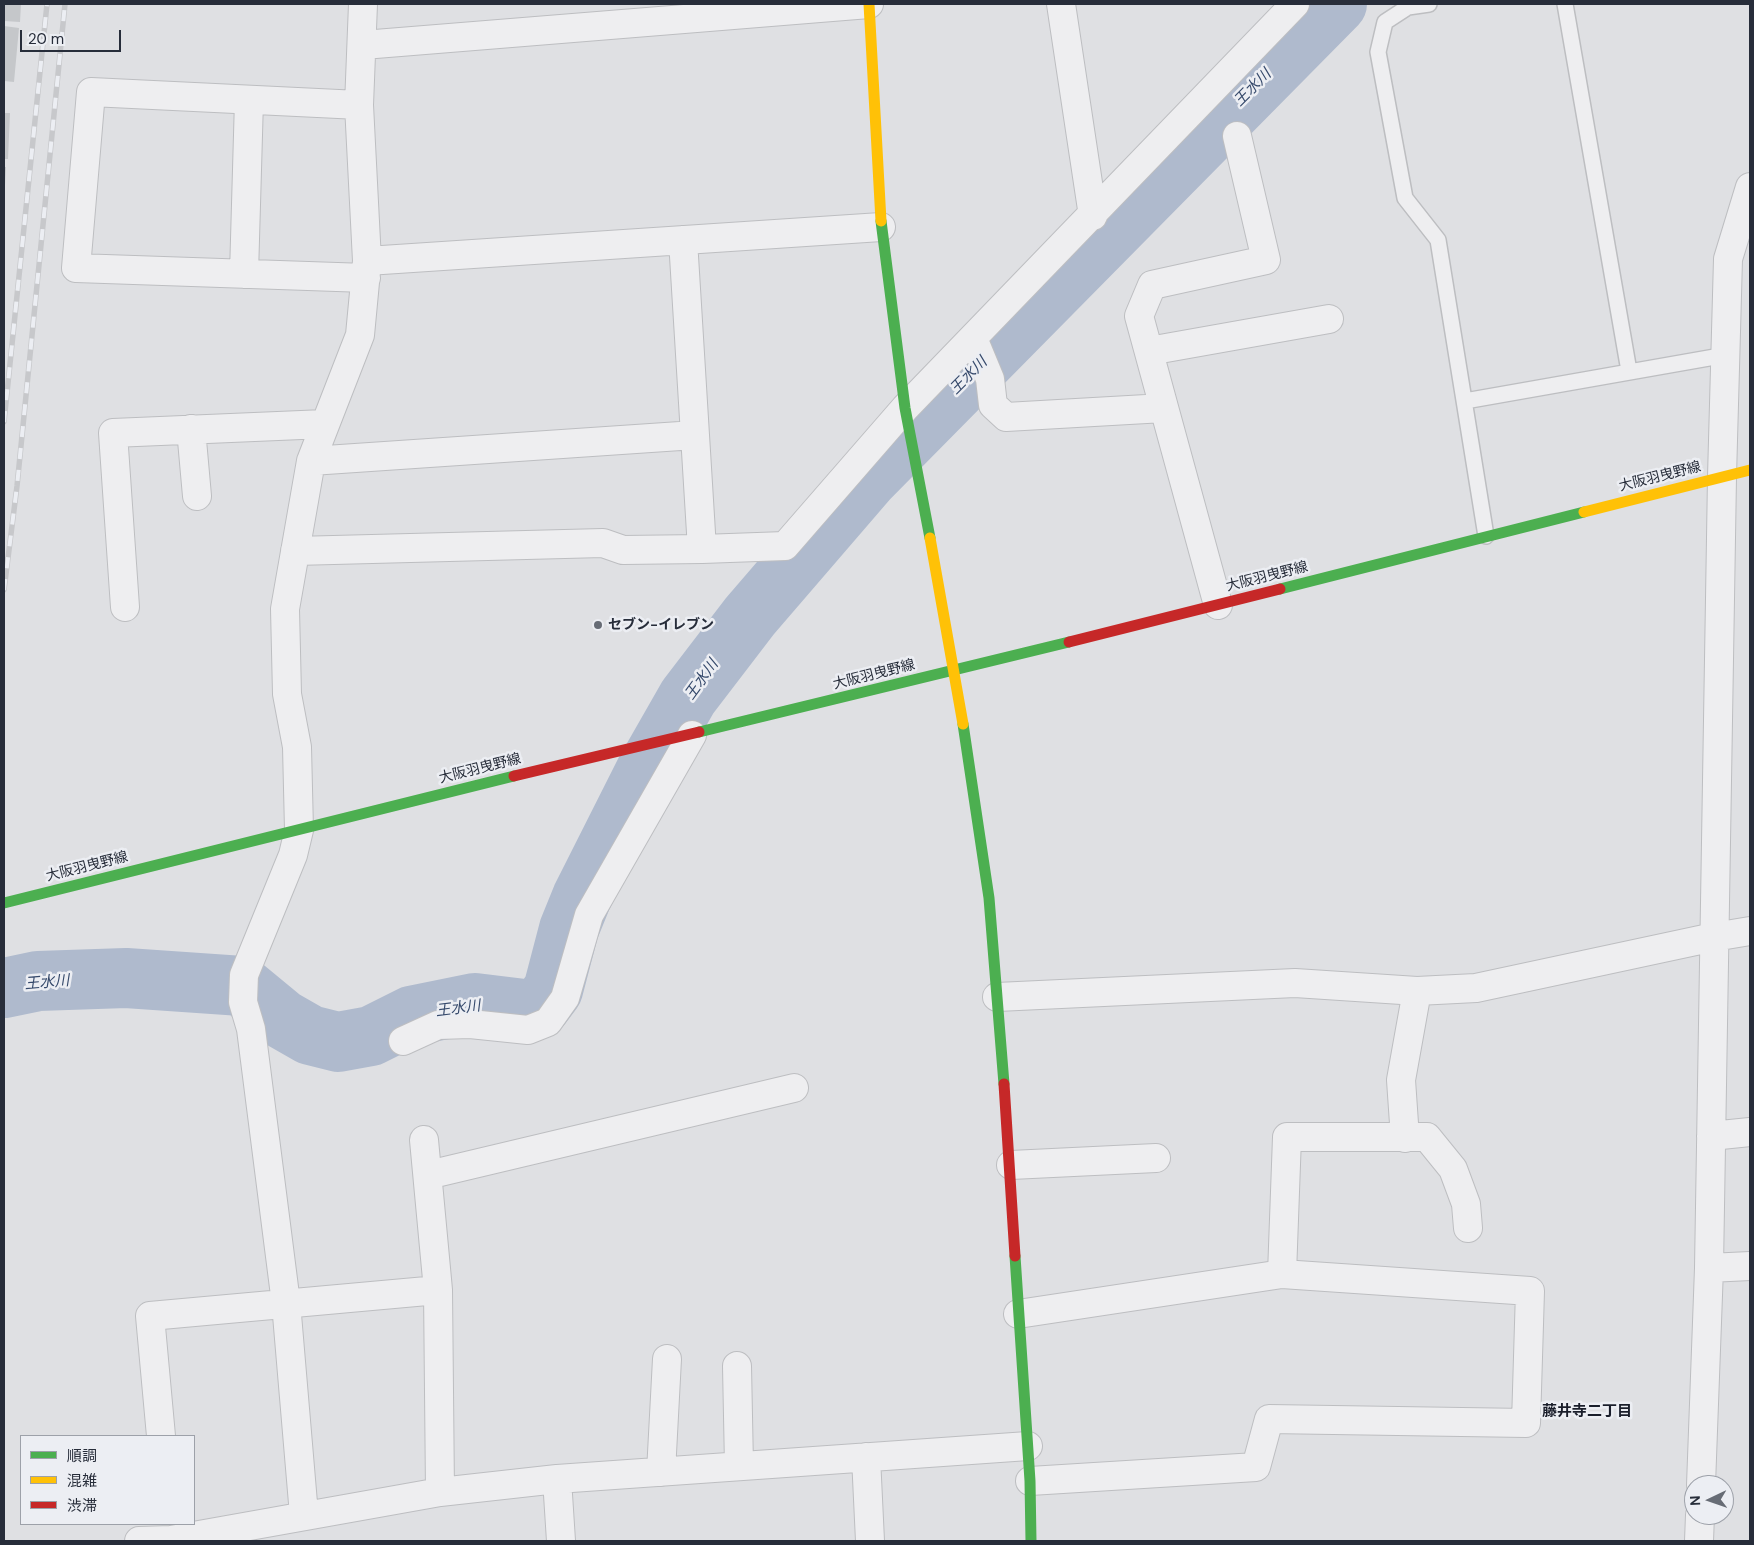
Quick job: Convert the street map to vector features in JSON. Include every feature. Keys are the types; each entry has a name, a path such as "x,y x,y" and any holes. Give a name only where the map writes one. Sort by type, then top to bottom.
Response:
{"main road":[{"path":"869,4 882,227 907,417 955,671 990,898 1011,1165 1018,1314 1030,1481 1031,1541"},
{"name":"大阪羽曳野線","path":"4,903 955,671 1750,470"}],"street":[{"path":"304,1515 286,1303 251,1029 243,1002 244,975 293,856 299,830 297,747 287,694 286,609 311,461 360,335 366,269 359,105 363,45 363,4"},
{"path":"363,45 869,4"},
{"path":"1060,4 1093,216"},
{"path":"295,551 603,543 624,550 785,546 907,417 973,338 1093,216 1295,4"},
{"path":"359,105 91,92 76,268 244,274 366,269 683,240 882,227"},
{"path":"244,274 249,100"},
{"path":"1218,604 1139,316 1152,285 1266,260 1237,136"},
{"path":"1701,1475 1709,1268 1722,477 1728,259 1750,187"},
{"path":"683,240 702,549"},
{"path":"1149,352 1329,319"},
{"path":"973,338 990,379 993,406 1006,417 1164,408"},
{"path":"125,607 113,433 325,424"},
{"path":"192,430 197,496"},
{"path":"311,461 695,436"},
{"path":"403,1042 438,1025 470,1024 528,1030 548,1022 565,998 589,916 680,738"},
{"path":"997,997 1295,983 1417,991 1476,988 1750,931"},
{"path":"1405,1138 1400,1080 1417,991"},
{"path":"428,1175 794,1088"},
{"path":"1711,1136 1750,1132"},
{"path":"1282,1274 1287,1137 1427,1138 1453,1169 1466,1204 1468,1228"},
{"path":"424,1140 438,1290 440,1492"},
{"path":"1011,1165 1156,1158"},
{"path":"1709,1268 1750,1266"},
{"path":"1018,1314 1282,1274 1530,1290 1526,1423 1269,1419 1256,1467 1030,1481"},
{"path":"161,1435 150,1316 438,1290"},
{"path":"661,1472 667,1359"},
{"path":"737,1366 739,1466"},
{"path":"139,1541 170,1532 304,1515 440,1492 557,1479 1028,1446"},
{"path":"866,1457 870,1541"},
{"path":"557,1479 560,1541"},
{"path":"1699,1541 1700,1525"}],"lane":[{"path":"1429,4 1408,7 1385,22 1378,52 1405,198 1438,240 1486,536"},
{"path":"1565,4 1629,371"},
{"path":"1465,401 1726,355"}],"building":[{"path":"4,4 21,4 20,22 4,21"},
{"path":"4,26 19,28 14,82 4,81"},
{"path":"4,113 10,113 8,159 4,159"},
{"path":"4,167 6,167 5,185 4,185"}],"waterway":[{"name":"王水川","path":"4,988 38,981 126,978 242,986 282,1019 310,1035 338,1042 371,1036 411,1016 475,1003 524,1009 541,1006 553,990 569,929 582,897 644,774 688,697 750,616 868,479 1337,4"}],"railway":[{"path":"4,422 47,4"},
{"path":"4,590 17,486 65,4"}],"traffic: fast":[{"path":"881,221 905,408 930,538"},
{"path":"1280,589 1584,512"},
{"path":"699,732 1069,642"},
{"path":"963,724 989,898 1004,1084"},
{"path":"4,903 514,776"},
{"path":"1015,1256 1030,1481 1031,1541"}],"traffic: slow":[{"path":"869,4 881,221"},
{"path":"1584,512 1750,470"},
{"path":"930,538 963,724"}],"traffic: jam":[{"path":"1069,642 1280,589"},
{"path":"514,776 699,732"},
{"path":"1004,1084 1015,1256"}],"place":[{"name":"セブン-イレブン","path":"598,625"}],"district":[{"name":"藤井寺二丁目","path":"1587,1412"}]}
